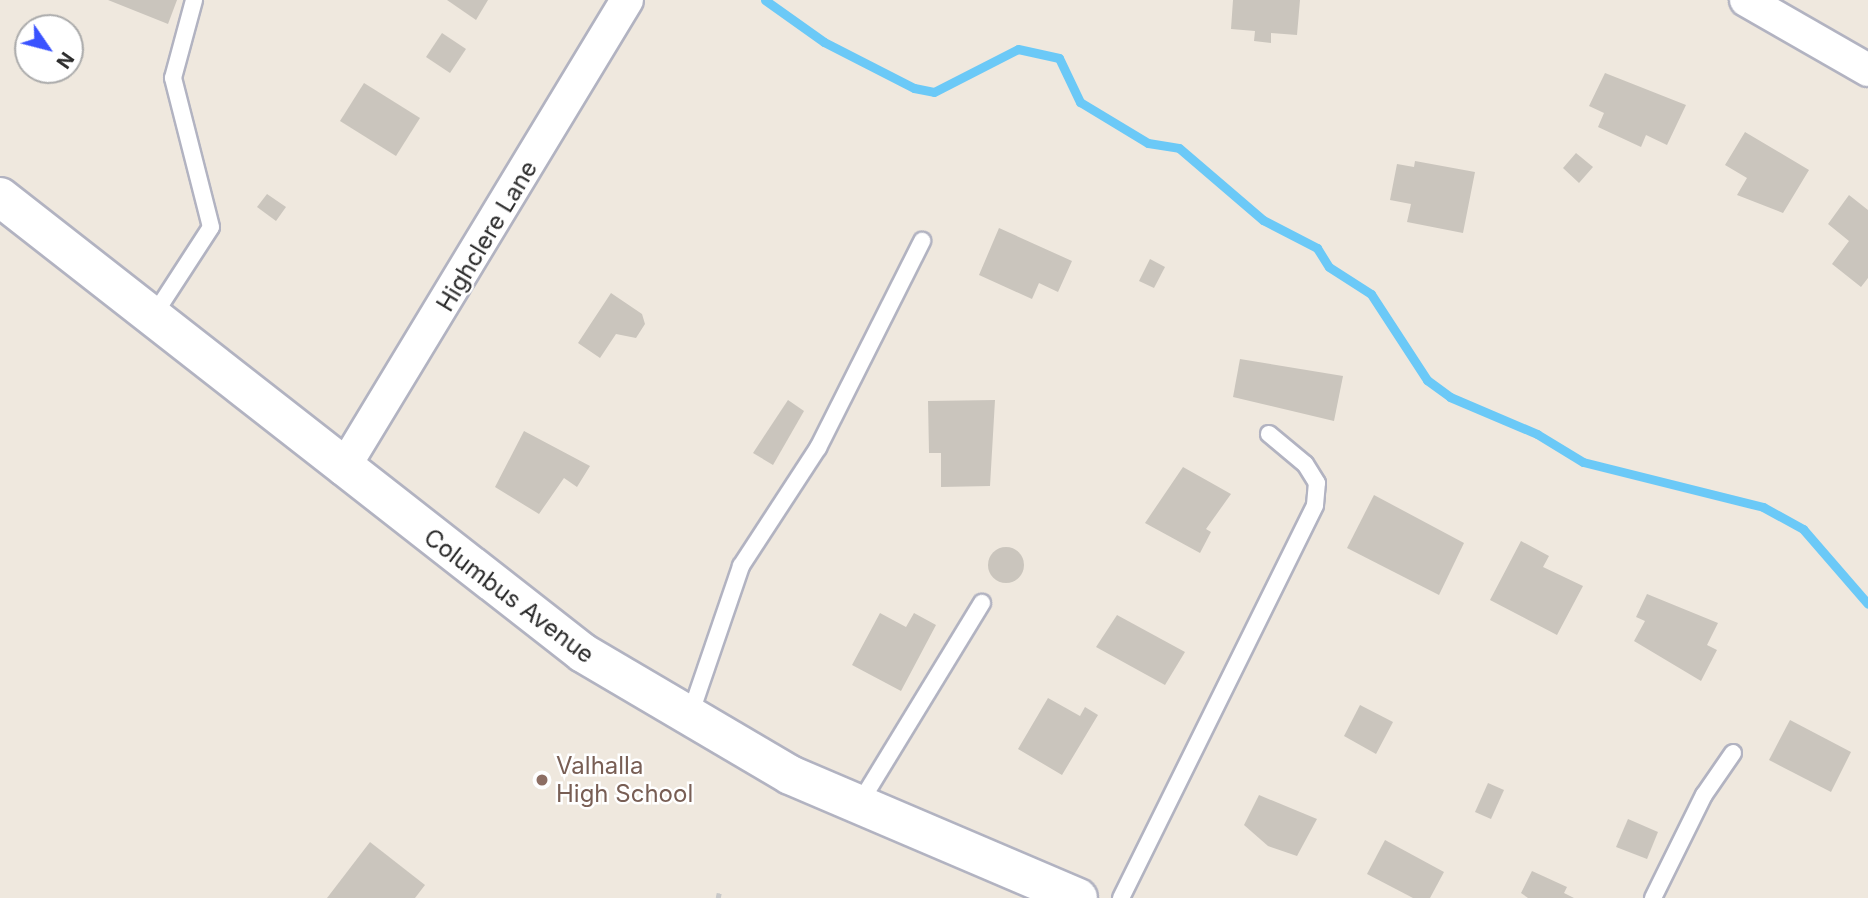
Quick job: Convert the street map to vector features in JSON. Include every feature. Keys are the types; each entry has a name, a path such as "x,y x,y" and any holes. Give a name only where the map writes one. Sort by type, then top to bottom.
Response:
{"street":[{"name":"Highclere Lane","path":"343,469 626,0"},
{"path":"1746,0 1868,70"},
{"name":"Columbus Avenue","path":"0,197 343,469 583,653 689,719 858,807 1077,898"}],"lane":[{"path":"152,318 211,227 211,204 173,78 194,0"},
{"path":"689,719 741,566 818,448 922,241"},
{"path":"1121,898 1315,505 1317,482 1306,464 1269,434"},
{"path":"858,807 982,603"},
{"path":"1653,898 1704,795 1733,753"}],"building":[{"path":"108,0 177,0 168,24"},
{"path":"447,0 488,0 476,20"},
{"path":"1233,0 1300,0 1297,35 1271,33 1271,43 1254,41 1255,31 1231,29"},
{"path":"442,33 466,49 450,73 426,57"},
{"path":"1605,73 1686,105 1667,145 1646,135 1641,147 1598,127 1604,113 1589,106"},
{"path":"364,83 420,118 396,156 340,121"},
{"path":"1745,132 1809,170 1783,213 1737,195 1747,178 1725,165"},
{"path":"1576,153 1593,167 1579,183 1563,168"},
{"path":"1415,161 1475,172 1463,233 1407,222 1411,204 1390,200 1397,164 1414,167"},
{"path":"267,194 286,207 276,221 257,207"},
{"path":"1849,195 1868,210 1868,278 1861,287 1832,264 1849,241 1828,224"},
{"path":"999,228 1072,261 1058,292 1039,283 1032,299 979,275"},
{"path":"1150,259 1165,267 1154,288 1139,281"},
{"path":"611,293 642,314 645,324 636,338 616,334 600,358 578,343"},
{"path":"1240,359 1343,376 1334,421 1233,397"},
{"path":"788,400 804,411 773,465 753,453"},
{"path":"995,400 990,486 941,487 941,453 929,453 928,401"},
{"path":"524,431 590,466 577,487 564,478 539,514 495,487"},
{"path":"1183,467 1231,494 1206,529 1211,532 1200,553 1145,523"},
{"path":"1374,495 1464,543 1439,595 1347,548"},
{"path":"1521,541 1549,556 1543,567 1583,586 1557,635 1490,600"},
{"path":"1006,547 1019,552 1024,565 1019,578 1006,583 993,578 988,565 993,552"},
{"path":"1647,594 1718,623 1707,645 1717,650 1701,681 1634,641 1645,621 1636,617"},
{"path":"880,613 906,627 914,613 936,625 901,691 852,665"},
{"path":"1117,615 1185,652 1165,685 1096,647"},
{"path":"1048,698 1080,716 1085,707 1098,715 1062,775 1018,749"},
{"path":"1360,705 1393,722 1376,754 1344,736"},
{"path":"1790,720 1851,752 1831,792 1769,760"},
{"path":"1488,783 1504,790 1491,819 1475,812"},
{"path":"1259,795 1317,819 1297,856 1268,846 1244,825"},
{"path":"1628,819 1658,832 1647,859 1616,847"},
{"path":"1385,840 1444,872 1430,898 1413,898 1367,874"},
{"path":"370,842 425,885 415,898 327,898"},
{"path":"1532,871 1567,887 1564,893 1574,898 1528,898 1521,893"}],"waterway":[{"path":"765,0 824,42 914,88 934,92 1018,49 1059,58 1080,102 1148,143 1179,148 1263,220 1317,248 1329,267 1371,294 1427,380 1450,397 1537,434 1583,462 1763,507 1803,529 1868,604"}],"place":[{"name":"Valhalla High School","path":"542,780"}]}
